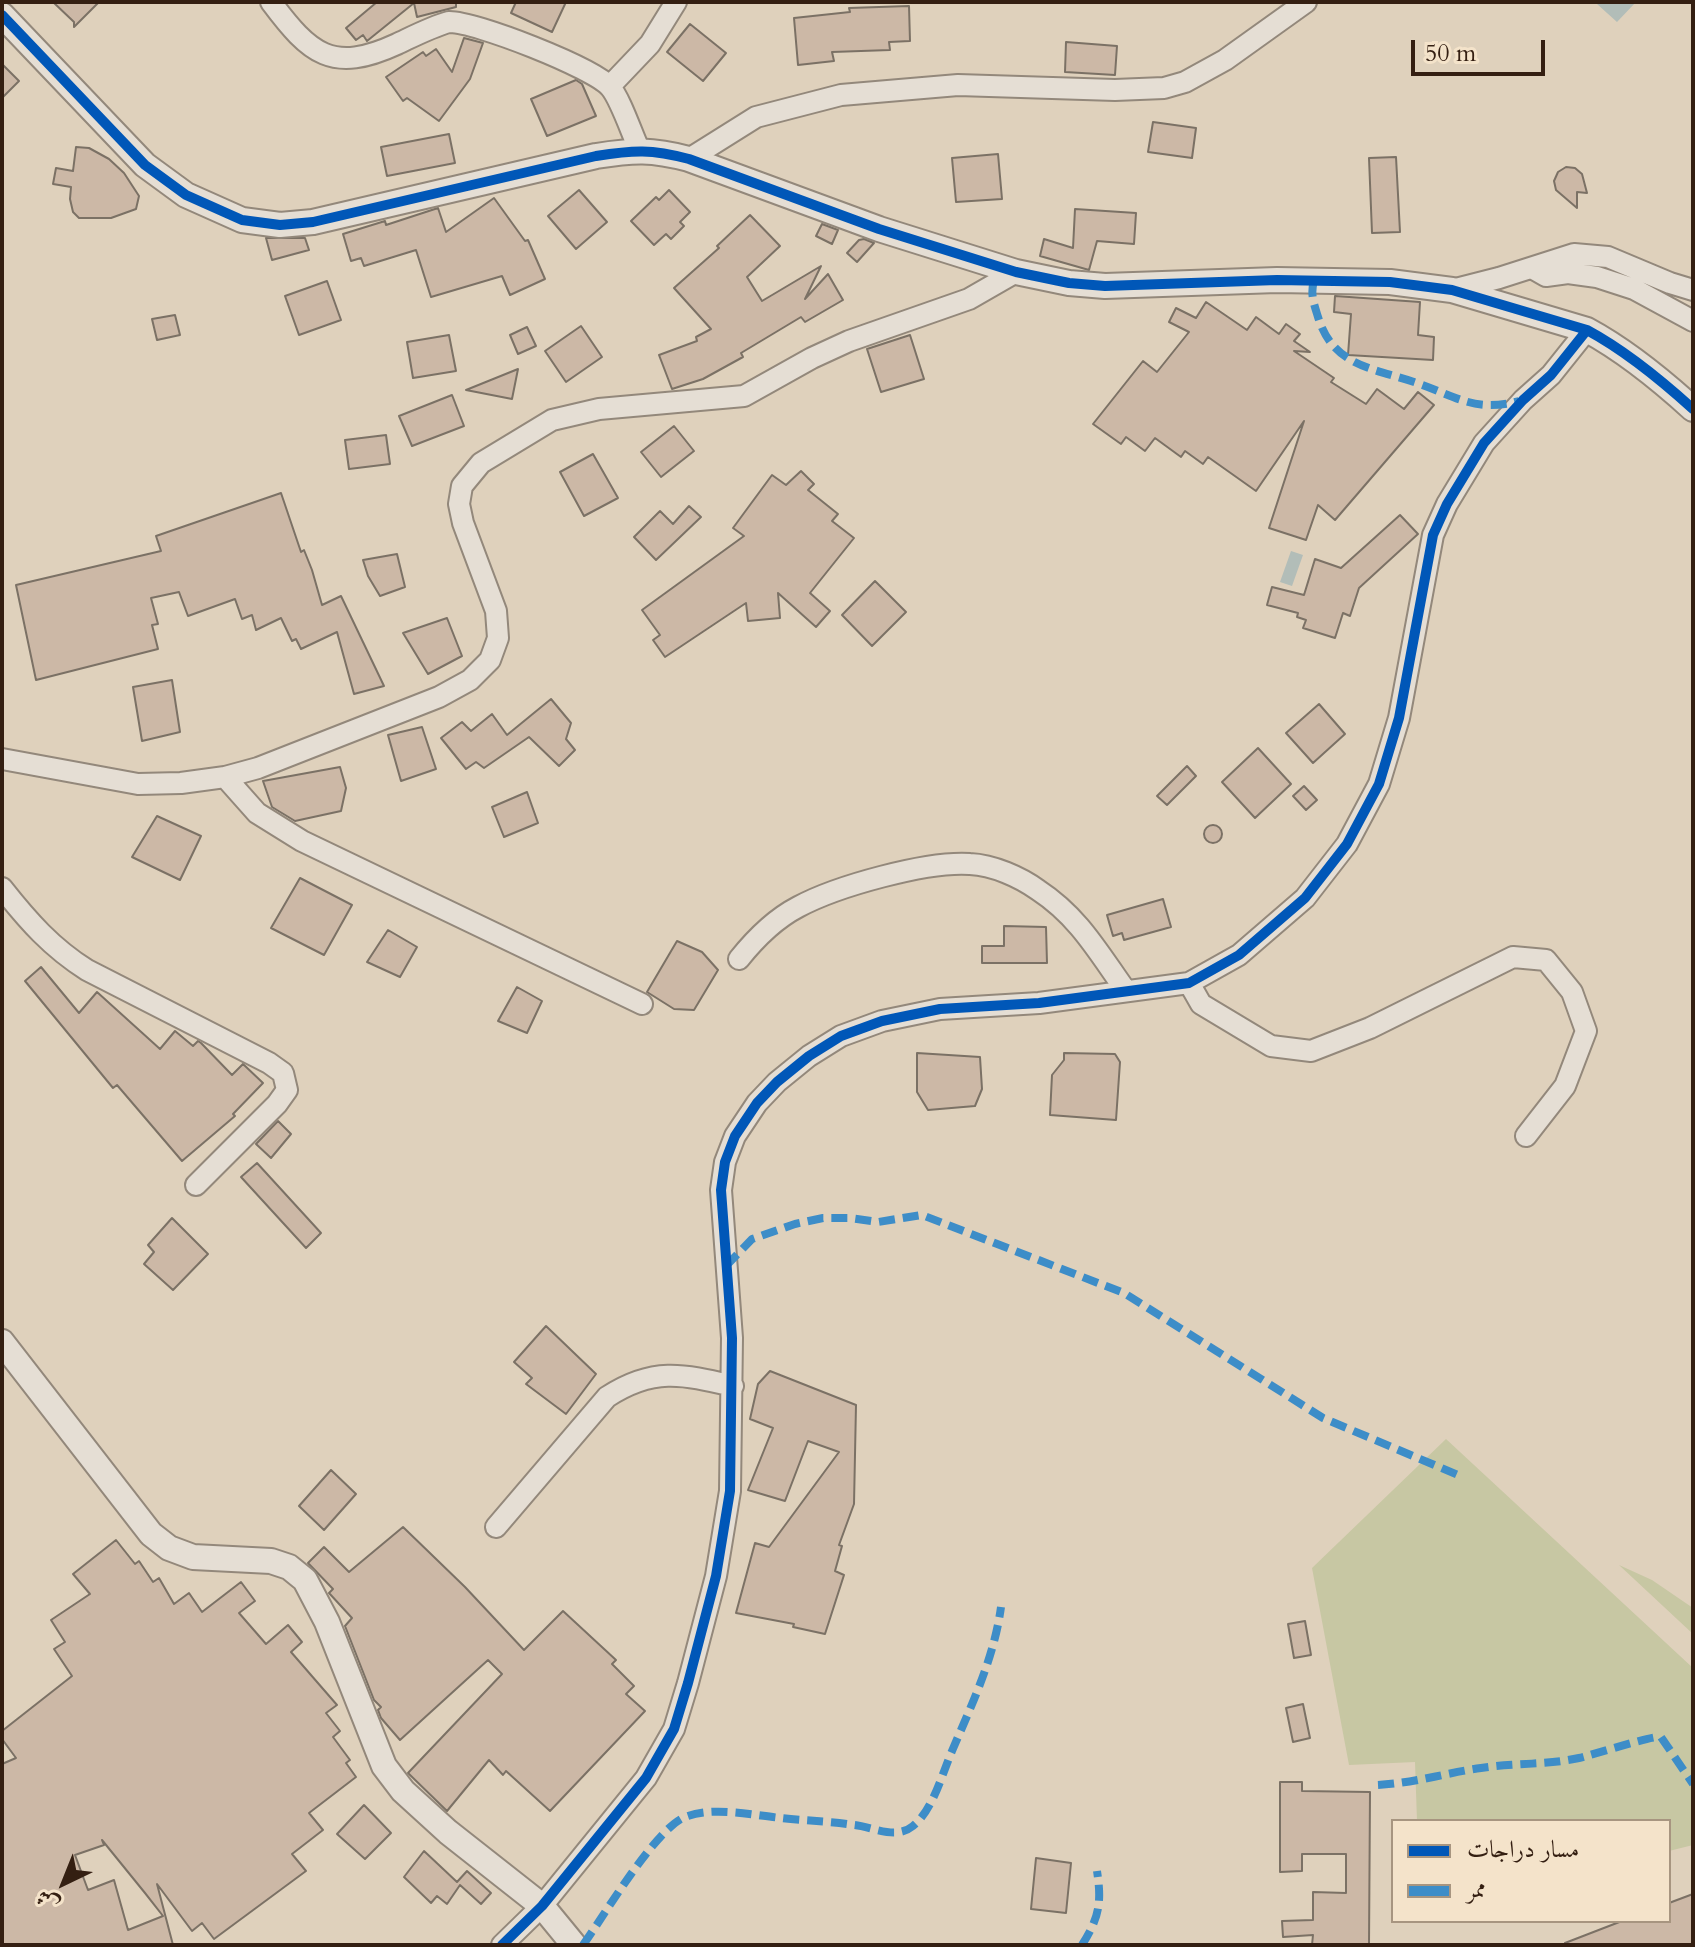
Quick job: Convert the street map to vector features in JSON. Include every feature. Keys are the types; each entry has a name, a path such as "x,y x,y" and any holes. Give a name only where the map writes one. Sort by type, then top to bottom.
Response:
{"street":[{"path":"271,2 299,37 318,51 342,60 371,56 437,25 461,22 518,41 588,72 610,86 639,149"},
{"path":"610,86 650,44 676,2"},
{"path":"689,159 756,117 841,95 958,85 1115,90 1164,88 1185,82 1225,60 1306,2"},
{"path":"3,14 145,165 186,195 242,220 280,225 313,222 596,156 639,149 689,159 879,229 1016,272 1105,286 1277,280 1390,282 1452,290 1587,330 1606,340 1693,409"},
{"path":"1452,290 1574,254 1608,257 1693,290"},
{"path":"1532,268 1546,276 1568,273 1597,277 1634,289 1693,321"},
{"path":"2,759 138,784 181,783 225,777 258,768 439,697 470,680 490,660 498,638 496,611 463,523 459,504 462,486 472,471 497,451 552,420 599,409 744,396 849,341 969,299 1016,272"},
{"path":"502,1945 542,1906 646,1778 674,1729 716,1576 730,1491 732,1338 721,1190 725,1162 735,1136 757,1103 809,1056 841,1036 882,1021 940,1009 1039,1003 1189,983 1239,955 1305,898 1347,844 1379,784 1399,718 1433,535 1447,504 1484,443 1551,375 1587,330"},
{"path":"225,777 257,813 302,841 642,1004"},
{"path":"739,959 751,943 800,906 873,880 906,872 971,864 1008,874 1037,889 1061,907 1085,930 1126,991"},
{"path":"2,888 41,936 62,955 283,1073 287,1090 277,1104 196,1185"},
{"path":"1189,983 1201,1004 1271,1046 1311,1051 1370,1028 1513,957 1546,960 1572,992 1586,1031 1565,1086 1526,1136"},
{"path":"2,1342 151,1534 169,1548 193,1557 271,1561 289,1567 305,1580 327,1622 384,1766 403,1791 448,1832 542,1906 574,1945"},
{"path":"496,1527 607,1397 629,1383 667,1375 733,1386"}],"green space":[{"path":"1446,1439 1693,1668 1693,1845 1671,1850 1671,1819 1417,1819 1415,1762 1349,1765 1312,1568"},
{"path":"1619,1565 1652,1580 1693,1608 1693,1634"}],"shaded area":[{"path":"1636,2 1617,22 1597,4"},
{"path":"1291,551 1303,555 1292,586 1280,582"}],"building":[{"path":"53,2 99,2 74,27 74,22"},
{"path":"377,2 456,2 456,7 417,17 414,3 367,41 363,35 356,40 346,28"},
{"path":"516,2 566,2 552,32 511,13"},
{"path":"909,6 910,41 889,42 890,50 832,52 834,61 798,65 794,18 850,12 849,8"},
{"path":"690,24 726,53 703,81 667,52"},
{"path":"464,38 483,43 470,79 439,121 407,98 403,101 386,77 423,52 426,56 436,49 452,72"},
{"path":"1066,42 1117,46 1115,75 1065,72"},
{"path":"2,64 19,81 2,98"},
{"path":"576,80 582,84 596,116 547,136 531,99"},
{"path":"1153,122 1196,128 1192,158 1148,152"},
{"path":"449,134 455,163 387,176 381,147"},
{"path":"76,147 89,148 109,159 124,173 139,196 136,209 111,218 79,218 73,212 71,187 53,184 56,168 73,171"},
{"path":"998,154 1002,199 956,202 952,158"},
{"path":"1396,157 1400,232 1372,233 1369,158"},
{"path":"1566,167 1575,168 1582,174 1587,193 1577,192 1577,208 1556,190 1554,181 1558,172"},
{"path":"579,190 607,222 576,249 548,216"},
{"path":"669,190 690,212 680,222 684,226 671,239 666,234 654,245 631,221 656,197 659,200"},
{"path":"494,198 525,241 528,240 545,279 510,295 502,276 431,297 416,250 364,266 361,258 351,261 343,234 385,221 386,225 438,208 446,232"},
{"path":"1075,209 1136,213 1134,244 1097,241 1089,270 1040,256 1044,239 1073,248"},
{"path":"750,215 780,246 747,277 762,301 821,266 805,299 828,274 843,300 805,322 801,317 741,353 743,357 703,379 672,389 659,355 697,341 696,337 711,329 674,288"},
{"path":"822,224 838,230 832,244 816,236"},
{"path":"266,238 305,238 309,250 272,260"},
{"path":"859,240 874,243 857,262 847,253"},
{"path":"327,281 341,320 299,335 285,296"},
{"path":"1335,296 1420,302 1418,335 1434,337 1433,360 1348,355 1351,314 1334,312"},
{"path":"1206,302 1247,330 1256,317 1279,334 1286,324 1300,334 1294,341 1310,352 1294,351 1334,378 1331,382 1366,404 1377,389 1404,409 1418,392 1434,405 1335,520 1318,505 1306,540 1269,528 1304,421 1256,491 1208,457 1203,464 1185,451 1181,457 1155,438 1145,451 1126,437 1121,444 1093,424 1143,361 1157,372 1189,332 1169,322 1176,308 1196,318"},
{"path":"175,315 180,335 157,340 152,319"},
{"path":"581,326 602,357 566,382 545,351"},
{"path":"527,327 536,346 518,354 510,335"},
{"path":"449,335 456,371 413,378 407,342"},
{"path":"910,335 924,379 881,392 867,349"},
{"path":"518,369 512,399 466,390"},
{"path":"452,395 464,426 412,446 399,416"},
{"path":"674,426 694,451 661,477 641,452"},
{"path":"386,435 390,464 349,469 345,440"},
{"path":"593,454 618,498 584,516 560,472"},
{"path":"801,471 814,484 808,490 838,514 832,521 854,538 810,593 830,611 816,627 778,593 780,618 748,621 746,603 665,657 653,640 660,635 642,610 744,536 733,528 772,475 786,485"},
{"path":"281,493 301,552 304,550 312,570 322,605 341,596 384,686 354,694 337,632 301,649 296,639 292,641 281,618 256,630 252,615 242,619 235,599 188,616 179,592 151,598 158,624 152,625 158,649 36,680 16,585 161,551 156,536"},
{"path":"689,506 701,517 656,560 634,537 660,511 673,524"},
{"path":"1400,515 1418,534 1359,588 1350,616 1343,613 1335,638 1303,628 1306,620 1297,617 1298,613 1267,605 1272,587 1304,595 1315,559 1341,568"},
{"path":"397,554 405,587 380,596 363,560"},
{"path":"875,581 906,612 872,646 842,615"},
{"path":"447,618 462,656 428,674 403,633"},
{"path":"172,680 180,732 142,741 133,687"},
{"path":"551,699 571,723 566,739 575,750 559,766 529,737 484,768 476,762 466,769 441,738 462,722 471,731 492,714 507,735"},
{"path":"1319,704 1345,734 1313,763 1286,733"},
{"path":"422,727 436,769 401,781 388,735"},
{"path":"1258,748 1291,784 1255,818 1222,782"},
{"path":"1187,766 1196,776 1167,805 1157,796"},
{"path":"340,767 346,788 341,811 295,821 272,807 263,781"},
{"path":"1304,786 1317,800 1306,810 1293,796"},
{"path":"527,792 538,823 504,837 492,807"},
{"path":"157,816 201,836 180,880 132,857"},
{"path":"1213,825 1222,834 1213,843 1204,834"},
{"path":"300,878 352,905 324,955 271,928"},
{"path":"1163,899 1171,927 1124,940 1122,933 1113,936 1107,915"},
{"path":"1004,926 1046,927 1047,963 982,963 982,946 1004,946"},
{"path":"388,930 417,947 400,977 367,962"},
{"path":"677,941 702,952 718,970 694,1010 674,1009 647,992"},
{"path":"41,967 79,1013 97,992 160,1049 175,1031 193,1046 198,1041 201,1043 232,1075 243,1064 263,1083 233,1114 235,1116 182,1161 117,1085 113,1088 25,981"},
{"path":"517,987 542,1001 527,1033 498,1021"},
{"path":"917,1053 980,1057 982,1089 975,1106 928,1110 917,1092"},
{"path":"1064,1053 1115,1054 1120,1062 1116,1120 1050,1115 1052,1075 1064,1060"},
{"path":"278,1121 291,1134 271,1158 256,1144"},
{"path":"257,1163 321,1233 306,1248 241,1177"},
{"path":"172,1218 208,1254 173,1290 144,1264 154,1252 148,1245"},
{"path":"546,1326 596,1374 566,1414 526,1384 532,1378 514,1362"},
{"path":"770,1371 856,1405 854,1504 839,1545 842,1546 835,1571 844,1575 825,1634 793,1627 794,1624 736,1613 755,1543 769,1547 839,1452 808,1441 785,1501 748,1490 773,1428 750,1419 758,1384"},
{"path":"331,1470 356,1494 324,1530 299,1506"},
{"path":"403,1527 524,1650 563,1611 616,1660 612,1664 634,1686 626,1694 645,1711 550,1811 506,1771 503,1775 489,1760 447,1811 408,1773 502,1674 488,1660 400,1740 381,1718 378,1710 381,1707 374,1700 345,1626 352,1618 329,1593 333,1589 308,1563 324,1547 349,1572"},
{"path":"116,1540 135,1564 139,1561 153,1582 159,1578 174,1604 189,1593 202,1612 241,1582 255,1601 239,1613 266,1644 288,1625 302,1642 291,1652 337,1705 326,1713 340,1731 333,1737 350,1760 346,1763 356,1777 309,1813 323,1830 292,1854 306,1871 214,1939 202,1923 192,1931 157,1884 173,1945 2,1945 2,1764 16,1758 2,1739 2,1731 72,1676 54,1649 65,1642 51,1620 90,1594 73,1574","holes":["102,1840 163,1916 128,1930 114,1880 88,1890 75,1855 104,1845"]},
{"path":"1305,1621 1311,1655 1294,1658 1288,1624"},
{"path":"1303,1704 1310,1738 1293,1742 1286,1708"},
{"path":"1280,1782 1302,1782 1302,1791 1370,1792 1369,1945 1312,1945 1313,1935 1283,1937 1282,1921 1313,1920 1313,1892 1346,1893 1346,1854 1302,1854 1302,1871 1280,1872"},
{"path":"364,1805 391,1833 365,1859 337,1834"},
{"path":"424,1851 457,1882 467,1871 491,1893 481,1904 460,1885 447,1904 437,1896 431,1903 404,1877"},
{"path":"1036,1858 1071,1863 1066,1913 1031,1909"},
{"path":"1693,1894 1693,1945 1565,1943 1617,1923 1671,1923 1671,1902"}],"marked path":[{"path":"1314,281 1313,299 1325,333 1333,346 1356,363 1477,404 1519,401"},
{"path":"726,1266 752,1239 795,1224 823,1218 878,1222 922,1215 1124,1293 1323,1418 1458,1475"},
{"path":"583,1945 645,1855 659,1838 685,1817 708,1812 733,1812 892,1832 913,1826 931,1801 974,1698 988,1663 1001,1607"},
{"path":"1378,1785 1481,1768 1579,1758 1661,1737 1693,1784"},
{"path":"1082,1945 1098,1910 1097,1871"}],"cycle path":[{"path":"2,15 145,165 186,195 242,220 280,225 313,222 596,156 632,152 664,153 689,159 879,229 1016,272 1069,283 1105,286 1277,280 1390,282 1452,290 1587,330 1642,366 1693,409"},
{"path":"502,1945 542,1906 646,1778 674,1729 688,1683 716,1576 730,1491 732,1338 721,1190 725,1162 735,1136 757,1103 809,1056 841,1036 882,1021 940,1009 1039,1003 1189,983 1239,955 1305,898 1347,844 1379,784 1399,718 1433,535 1447,504 1484,443 1551,375 1587,330"}]}
